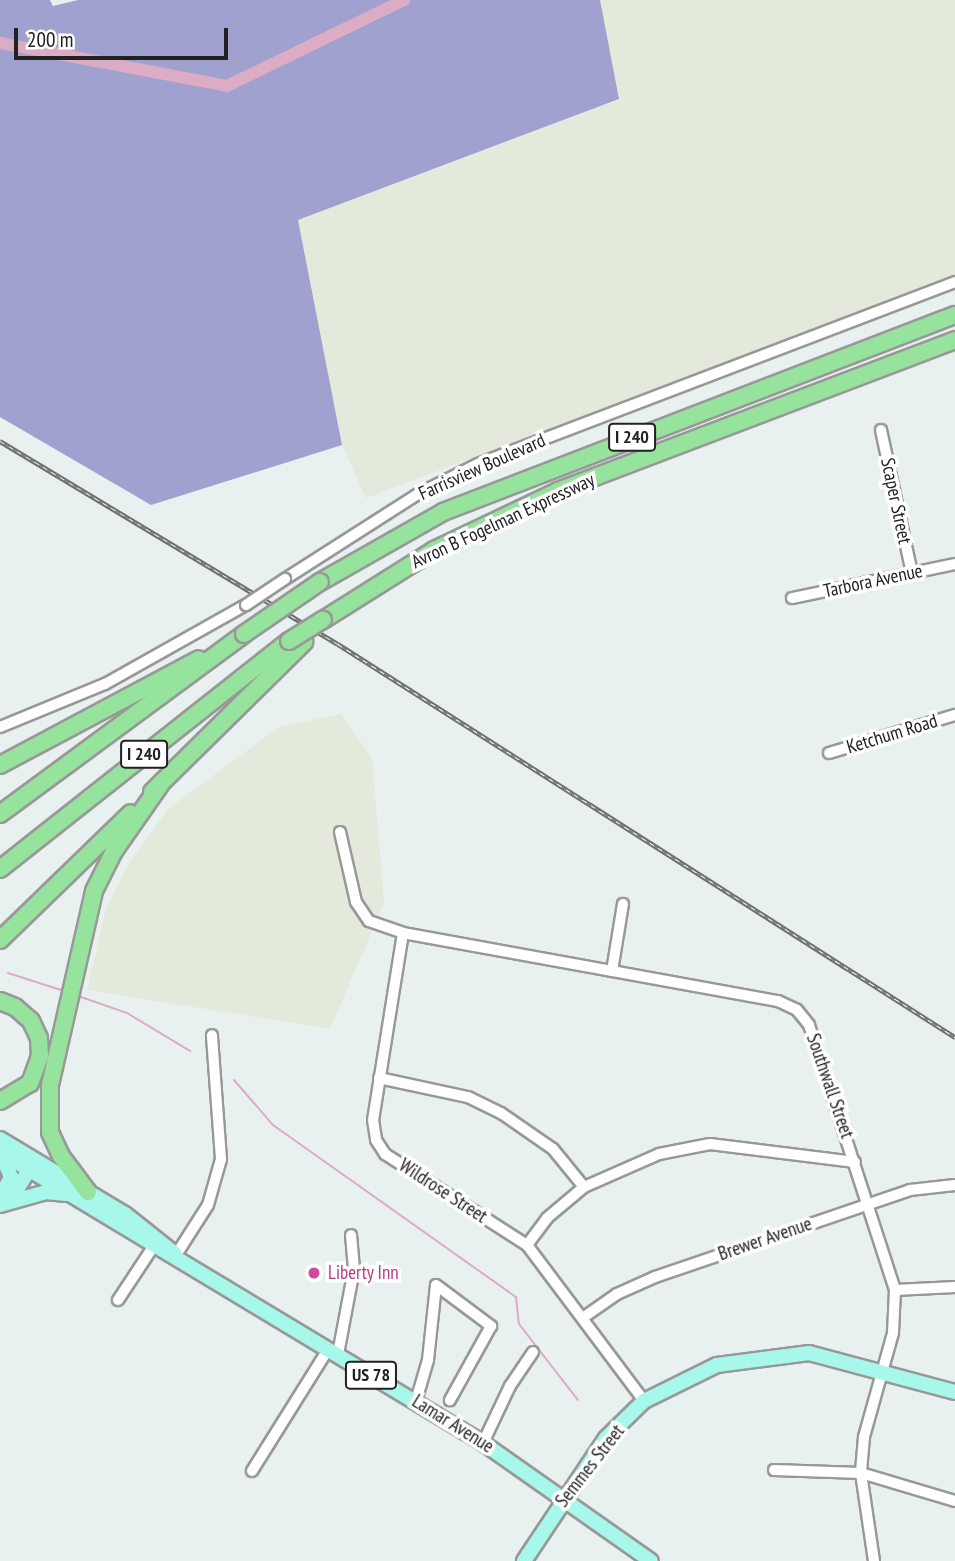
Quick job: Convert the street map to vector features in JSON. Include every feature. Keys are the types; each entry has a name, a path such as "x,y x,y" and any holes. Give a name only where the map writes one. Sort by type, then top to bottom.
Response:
{"highway":[{"name":"Avron B Fogelman Expressway","path":"0,814 240,637 320,582 443,513 955,315"},
{"name":"Avron B Fogelman Expressway","path":"0,869 323,620 434,550 558,491 955,340"},
{"path":"0,765 240,637"},
{"path":"0,940 160,785 297,641"},
{"path":"0,757 43,741"},
{"path":"88,1192 61,1156 50,1132 50,1085 94,891 114,851 160,785"},
{"path":"0,951 104,839"},
{"path":"0,1001 15,1007 31,1021 39,1038 40,1056 30,1083 0,1101"}],"main road":[{"name":"Lamar Avenue","path":"0,1139 69,1194 153,1247 176,1255 483,1443 566,1496 651,1561"},
{"name":"Lamar Avenue","path":"0,1152 32,1164 88,1192 159,1237 176,1255"},
{"path":"0,1152 11,1177 0,1201"},
{"path":"0,1201 12,1194 32,1164"},
{"path":"0,1201 46,1192 69,1194"},
{"name":"Semmes Street","path":"524,1561 606,1438 644,1401 717,1364 759,1356 809,1353 883,1370 955,1392"}],"street":[{"name":"Farrisview Boulevard","path":"0,727 105,684 246,605 418,494 478,464 955,282"},
{"name":"Scaper Street","path":"881,430 912,573"},
{"name":"Tarbora Avenue","path":"792,598 955,564"},
{"name":"Ketchum Road","path":"829,753 955,715"},
{"name":"Southwall Street","path":"340,832 356,902 369,921 402,933 778,1001 797,1010 819,1051 895,1290 893,1333 864,1437 861,1473 874,1561"},
{"path":"612,971 623,904"},
{"name":"Wildrose Street","path":"402,933 373,1120 376,1140 385,1154 527,1245 584,1317 644,1401"},
{"path":"176,1255 208,1205 221,1159 212,1035"},
{"path":"379,1078 468,1097 501,1114 553,1149 584,1187"},
{"path":"527,1245 547,1218 584,1187 636,1162 710,1144 855,1162"},
{"name":"Brewer Avenue","path":"584,1317 617,1294 656,1277 869,1203 935,1184 955,1185"},
{"path":"253,1471 333,1351 354,1269 351,1235"},
{"path":"118,1300 153,1247"},
{"path":"415,1401 428,1360 436,1285 491,1325 450,1400"},
{"path":"895,1290 955,1287"},
{"path":"483,1443 510,1385 533,1352"},
{"path":"774,1470 861,1473 955,1501"}],"shaded area":[{"path":"0,0 50,0 53,6 78,0 600,0 619,99 298,220 342,445 151,505 0,417"},
{"path":"600,0 955,0 955,276 366,498 342,445 298,220 618,100"},
{"path":"341,714 372,758 384,903 330,1029 87,990 106,909 127,866 168,809 279,727"}],"waterway":[{"path":"0,43 227,86 404,0"},
{"path":"8,973 64,991"},
{"path":"81,997 127,1013 190,1051"},
{"path":"234,1080 273,1125 516,1297 519,1324 578,1400"}],"railway":[{"path":"0,441 338,644 955,1037"}],"place":[{"name":"Liberty Inn","path":"314,1273"}]}
